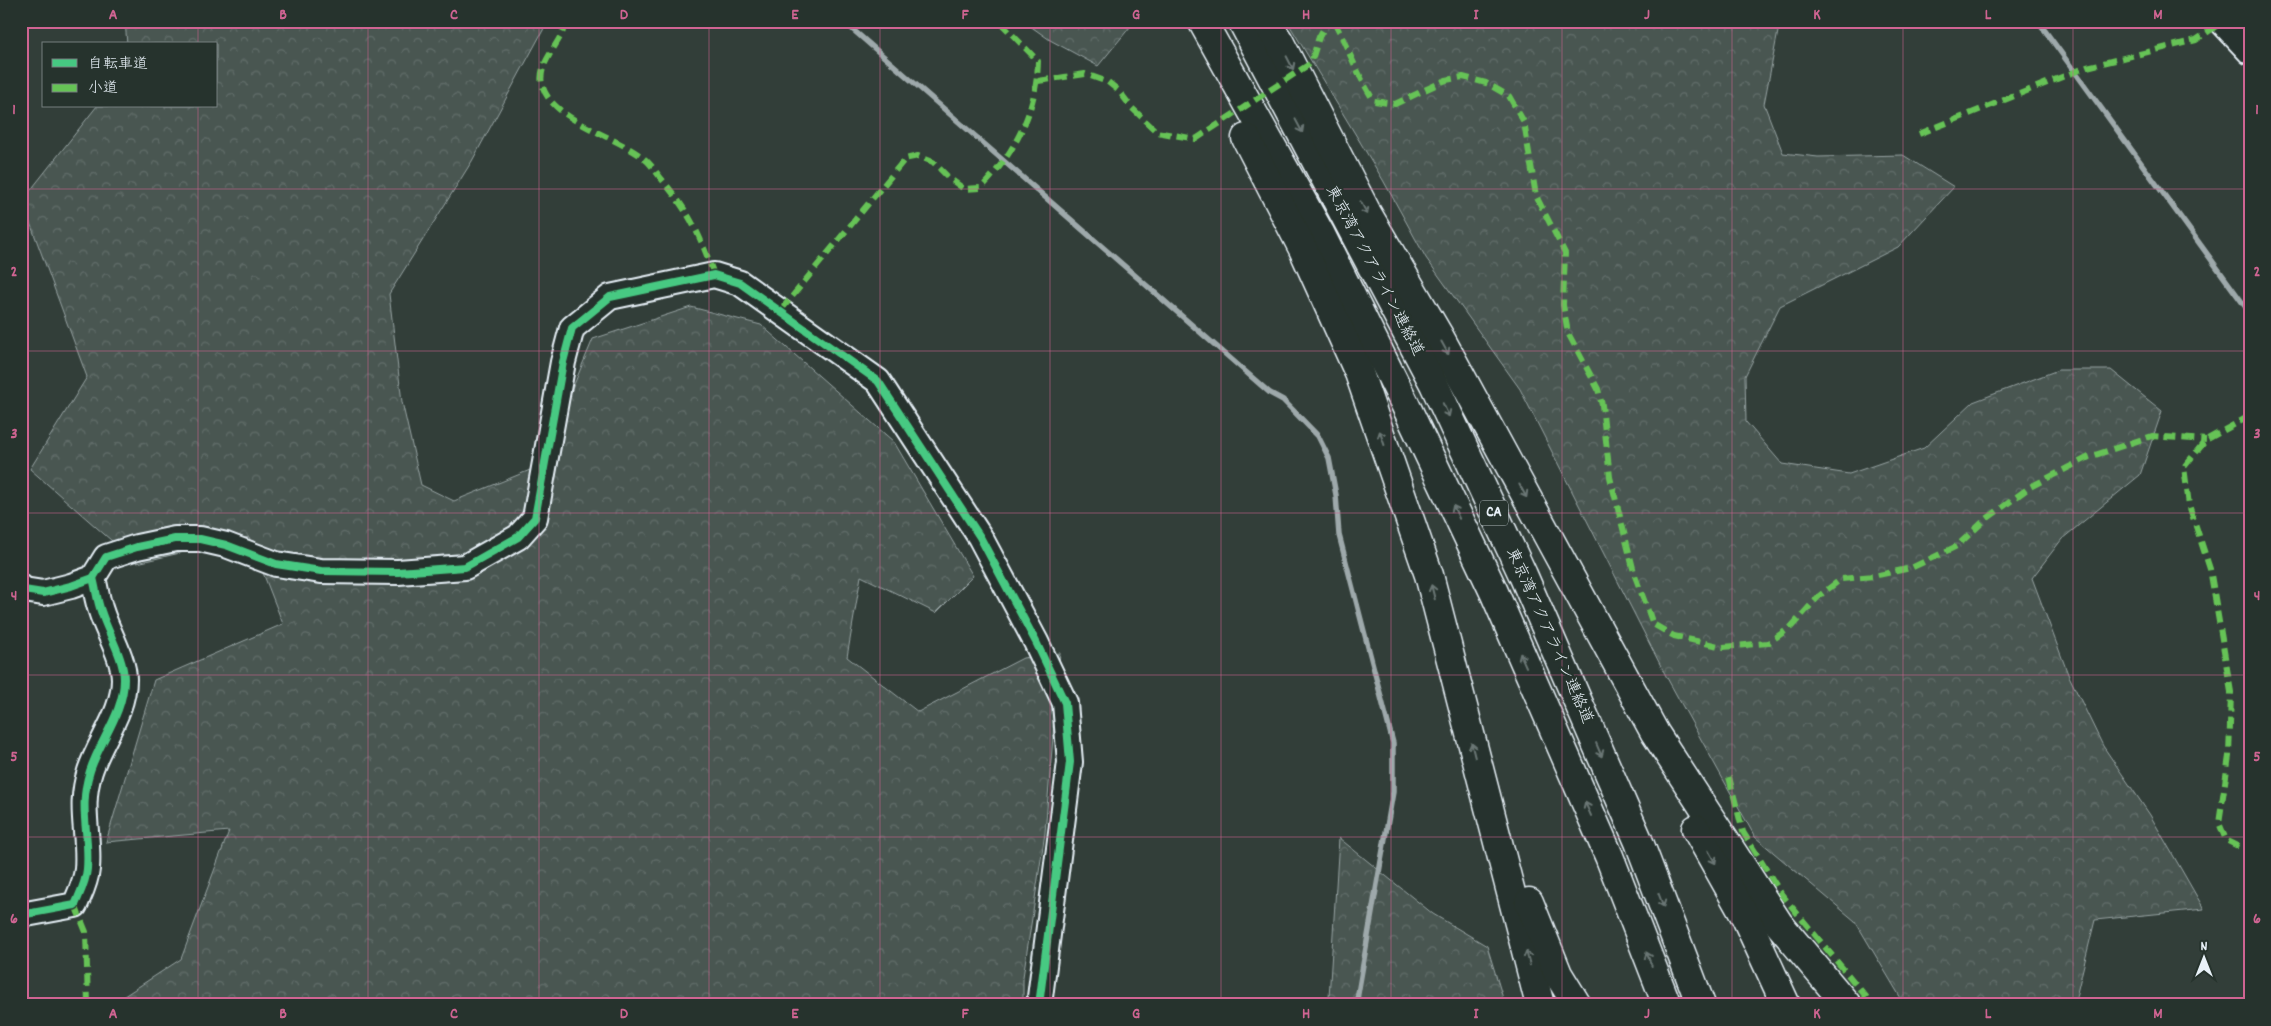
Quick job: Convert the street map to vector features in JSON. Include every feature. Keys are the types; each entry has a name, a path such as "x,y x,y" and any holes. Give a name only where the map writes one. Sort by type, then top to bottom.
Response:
{"highway":[{"path":"1185,21 1304,249 1359,373 1429,575 1540,1005"},
{"name":"東京湾アクアライン連絡道","path":"1202,21 1320,233 1404,402 1494,592 1609,856 1667,1005"},
{"path":"1253,26 1279,41 1366,213 1442,342 1655,734 1779,924 1847,1005"},
{"name":"東京湾アクアライン連絡道","path":"1253,26 1434,384 1519,566 1639,842 1702,1005"},
{"path":"1655,734 1676,791 1746,918 1786,1005"},
{"path":"1483,788 1504,831 1539,931 1558,974 1577,1005"}],"street":[{"path":"2222,22 2250,52"},
{"path":"21,587 24,590 43,593 93,578 106,558 137,547 175,539 200,539 226,545 276,564 321,571 398,572 465,566 518,537 535,518 563,362 572,328 610,297 714,275 740,283 878,381 980,537 1036,642 1065,703 1070,762 1039,1005"},
{"path":"21,915 75,905 83,886 87,868 83,807 90,771 114,722 125,678 111,632 101,612 93,578"}],"lane":[{"path":"2222,22 2250,25"}],"green space":[{"path":"125,21 548,21 472,161 389,294 402,402 421,485 454,501 540,466 593,339 691,307 761,325 894,442 973,576 936,613 861,576 847,657 918,712 1023,658 1060,653 1045,833 1023,977 1023,1005 115,1005 115,1002 181,959 229,831 106,842 154,680 283,624 249,537 137,563 30,469 87,377 22,201 95,108 218,108 218,42 127,42"},
{"path":"1023,21 1135,21 1098,66 1050,40"},
{"path":"1287,21 1780,21 1764,104 1783,153 1818,157 1903,155 1954,187 1898,247 1780,306 1745,376 1746,422 1782,464 1849,474 1924,448 1973,402 2058,370 2111,370 2162,411 2140,475 2062,539 2032,578 2068,674 2103,746 2150,815 2204,909 2095,920 2074,1005 1905,1005 1855,921 1755,837 1666,676 1520,389 1426,258 1383,180"},
{"path":"1339,838 1433,914 1487,946 1505,1005 1339,1005 1329,998"}],"waterway":[{"path":"843,21 1270,393 1283,400 1318,436 1329,458 1336,495 1339,535 1393,743 1393,792 1356,1005"},
{"path":"2038,21 2250,313"}],"marked path":[{"path":"566,21 541,76 542,84 548,97 558,108 572,118 635,152 649,163 688,215 704,248 714,275"},
{"path":"781,310 905,159 918,156 933,162 949,178 964,189 981,188 993,175 1022,130 1033,97 1038,61 999,21"},
{"path":"1038,81 1085,74 1108,82 1119,91 1132,108 1157,132 1196,139 1311,63 1319,37 1328,21"},
{"path":"1334,21 1374,101 1395,104 1446,80 1463,77 1486,83 1509,96 1524,122 1536,196 1565,253 1563,305 1568,333 1598,389 1602,405 1610,477 1635,576 1653,624 1674,636 1723,647 1768,643 1791,627 1819,596 1841,579 1874,576 1911,568 1957,546 1985,520 2030,487 2089,457 2152,436 2206,440"},
{"path":"1919,134 2087,67 2196,40 2222,22"},
{"path":"2250,416 2206,440 2184,467 2189,505 2210,569 2231,692 2229,756 2219,823 2226,840 2250,852"},
{"path":"1729,777 1743,832 1782,895 1873,1005"},
{"path":"75,905 86,932 88,1005"}],"cycle path":[{"path":"21,587 24,590 43,593 71,586 93,578 106,557 137,547 175,539 200,539 226,545 276,564 321,571 398,572 465,567 518,537 535,518 563,362 572,328 610,297 714,275 740,283 878,381 980,537 1036,642 1065,703 1070,762 1039,1005"},
{"path":"21,915 75,905 86,874 85,797 87,784 94,760 116,715 123,691 124,679 121,662 98,603 93,578"}]}
